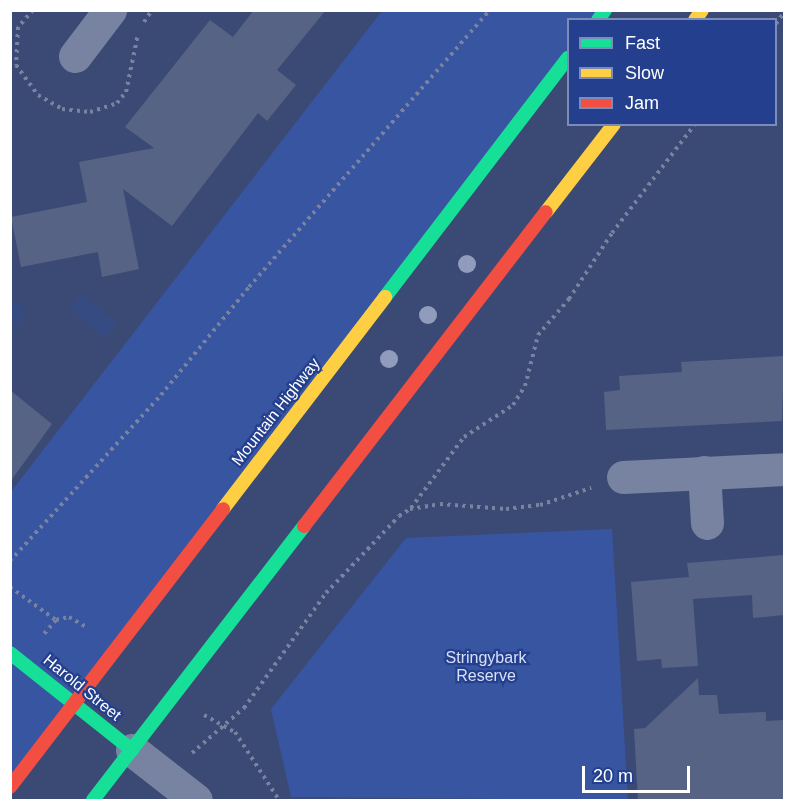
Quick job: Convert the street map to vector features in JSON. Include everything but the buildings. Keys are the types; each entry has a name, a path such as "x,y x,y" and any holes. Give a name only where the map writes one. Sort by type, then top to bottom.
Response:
{"main road":[{"name":"Mountain Highway","path":"10,787 567,59"},
{"path":"93,801 612,126"},
{"name":"Harold Street","path":"10,653 132,750"}],"street":[{"path":"75,56 110,10"},
{"path":"622,477 784,469"},
{"path":"704,472 707,523"},
{"path":"132,750 196,801"}],"path":[{"path":"10,561 161,395 249,287 490,10"},
{"path":"222,727 273,673 326,593 381,532 410,509 464,437 513,405 528,376 538,334 569,299 612,233 693,126"},
{"path":"410,509 440,504 506,509 540,505 622,477"},
{"path":"10,587 56,620 44,634"}],"green space":[{"path":"382,11 602,11 596,18 567,18 567,54 11,787 10,493"},
{"name":"Stringybark Reserve","path":"612,529 628,800 291,797 271,709 406,538"}],"shaded area":[{"path":"81,294 117,323 105,338 69,309"},
{"path":"10,299 21,305 25,315 14,330"}],"traffic: fast":[{"path":"599,18 605,10"},
{"path":"385,297 567,59"},
{"path":"93,800 304,526"},
{"path":"10,653 132,750"}],"traffic: slow":[{"path":"696,18 702,10"},
{"path":"546,212 612,126"},
{"path":"223,509 385,297"}],"traffic: jam":[{"path":"304,526 546,212"},
{"path":"10,787 223,509"}]}
